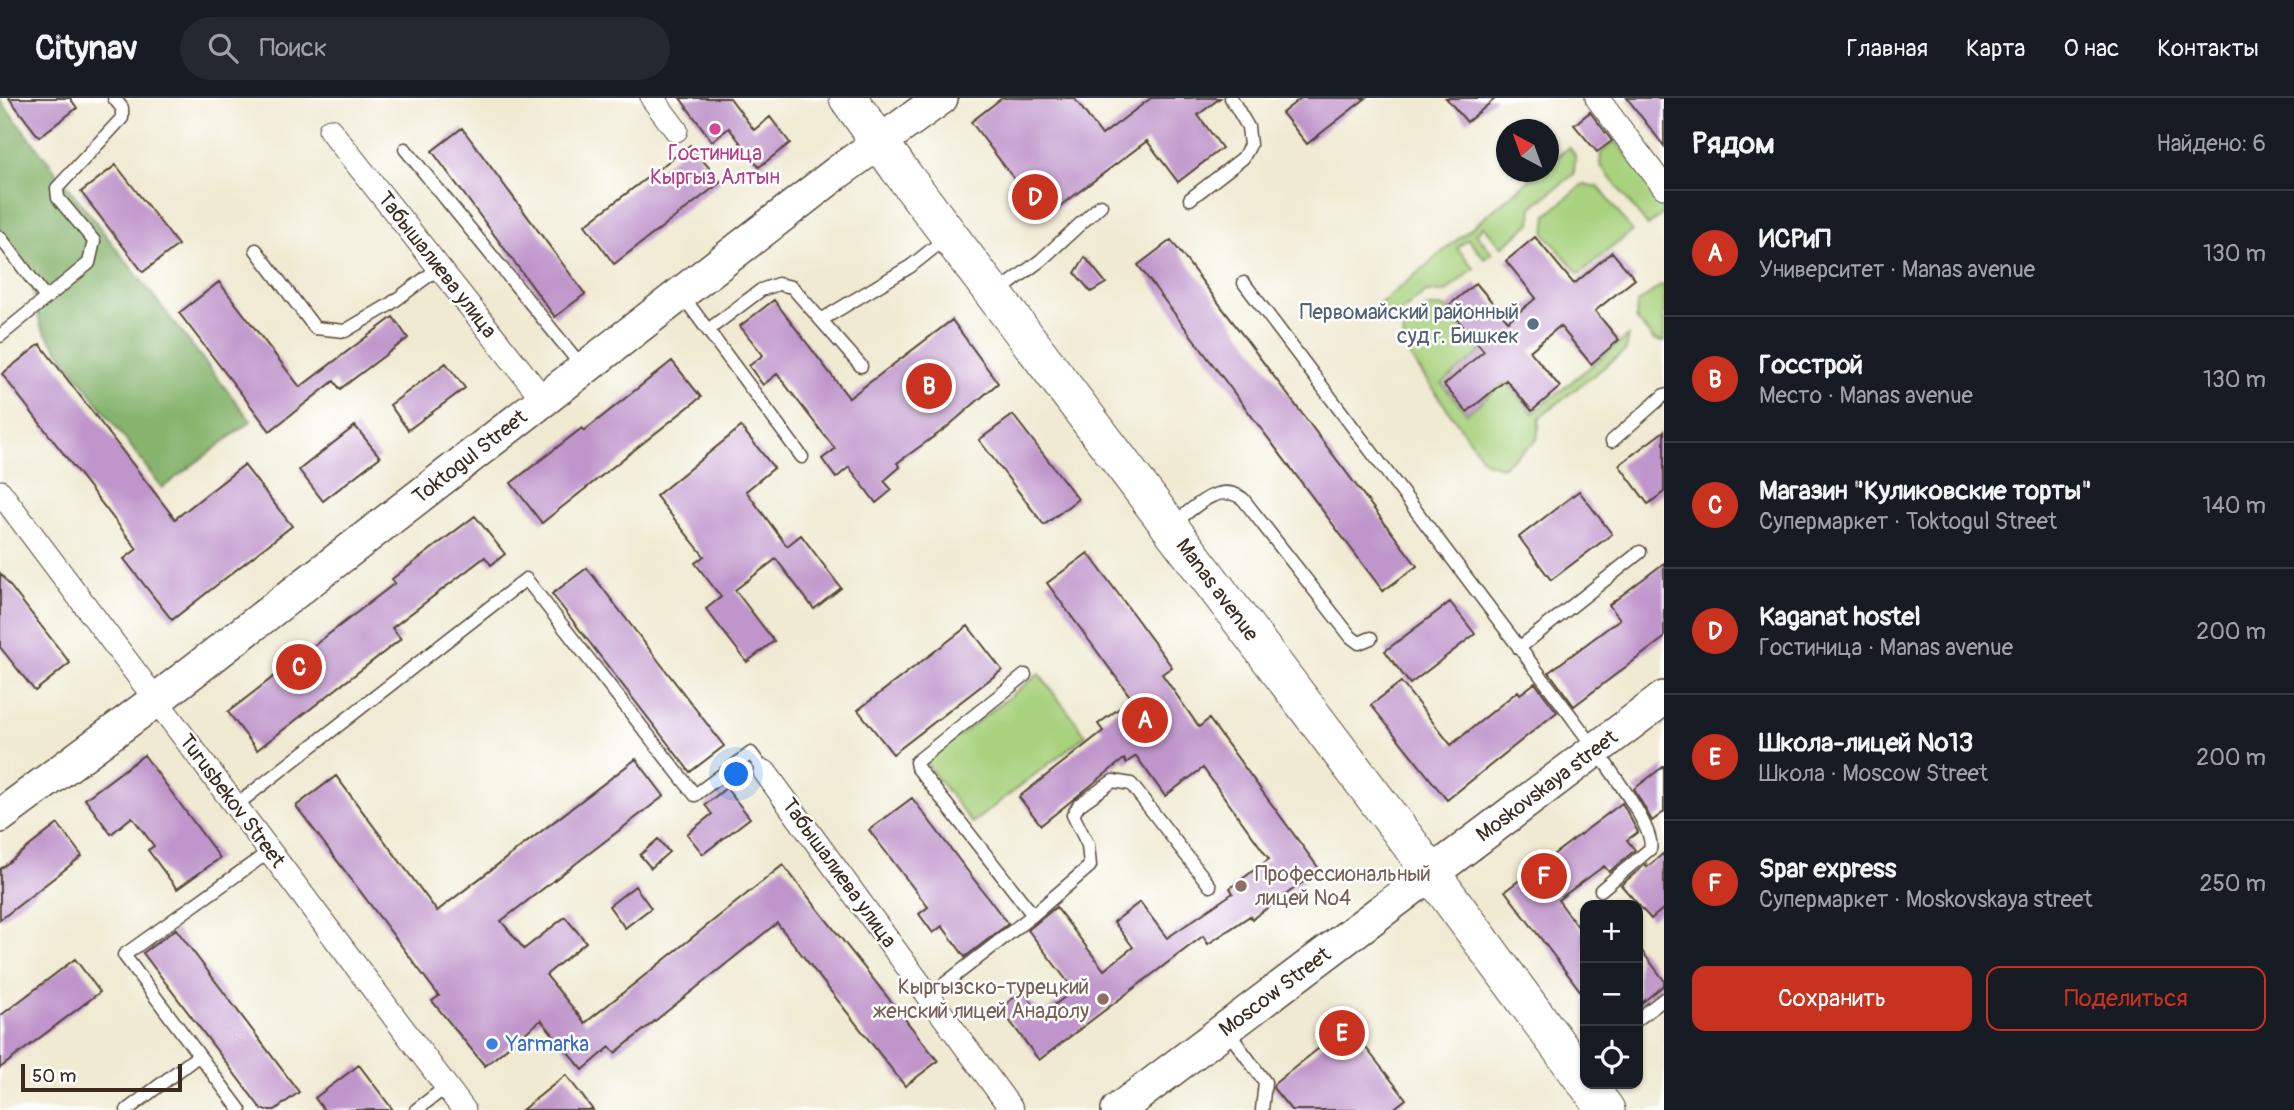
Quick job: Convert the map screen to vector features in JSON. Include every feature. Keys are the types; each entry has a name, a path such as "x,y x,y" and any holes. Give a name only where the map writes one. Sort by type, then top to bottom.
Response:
{"main road":[{"name":"Manas avenue","path":"848,98 1169,528 1580,1068"},
{"name":"Toktogul Street","path":"0,816 156,700 879,141 941,98"},
{"name":"Moskovskaya street","path":"1431,874 1664,698"},
{"name":"Moscow Street","path":"1118,1110 1431,874"},
{"name":"Manas avenue","path":"1593,1089 1606,1110"}],"street":[{"path":"652,98 676,130"},
{"path":"1597,98 1664,187"},
{"name":"Табышалиева улица","path":"330,130 544,400"},
{"name":"Turusbekov Street","path":"0,492 464,1110"},
{"name":"Табышалиева улица","path":"765,772 1012,1110"}],"lane":[{"path":"0,336 89,263 94,241 58,198 57,188 122,118 122,108 114,98"},
{"path":"1190,199 1243,158 1250,145 1248,127 1231,98"},
{"path":"405,149 584,369"},
{"path":"994,295 1041,260 1101,205"},
{"path":"821,320 911,266 949,236"},
{"path":"0,237 46,298"},
{"path":"256,250 315,328 345,331 389,305 439,268"},
{"path":"1244,283 1621,785 1648,831 1652,843 1650,849 1601,890"},
{"path":"708,330 761,290 778,284 792,287 861,366"},
{"path":"681,294 802,457"},
{"path":"1612,441 1664,395"},
{"path":"1169,528 1211,495 1235,493 1243,499 1351,636 1359,643 1371,638"},
{"path":"1519,648 1640,552"},
{"path":"235,806 526,579 695,795 751,753 765,772"},
{"path":"1025,674 916,762 917,767 1033,915"},
{"path":"929,996 1033,915 1090,866 1088,845 1073,815 1079,805 1113,781 1131,784 1210,886"},
{"path":"240,1110 124,955 270,851"},
{"path":"1643,1015 1664,999"},
{"path":"1226,1028 1265,1082 1262,1110"},
{"path":"127,1110 198,1056"},
{"path":"416,1110 446,1087"}],"green space":[{"path":"0,100 251,421 162,488 41,327 30,277 0,237"},
{"path":"1616,141 1664,203 1664,213 1648,226 1600,165 1601,153"},
{"path":"1569,147 1575,155 1574,174 1532,207 1531,223 1502,247 1484,226 1476,233 1492,253 1485,259 1468,239 1457,248 1474,268 1446,292 1426,292 1395,317 1384,316 1376,307 1527,182 1559,182 1559,155"},
{"path":"1583,184 1599,187 1632,231 1579,274 1545,234 1547,215"},
{"path":"1661,285 1664,286 1664,342 1654,340 1636,319 1637,304"},
{"path":"1428,307 1445,307 1482,351 1442,384 1467,413 1506,382 1533,413 1628,336 1626,350 1540,417 1537,440 1502,467 1485,462 1403,347 1404,328"},
{"path":"1039,674 1086,735 972,823 925,762"}],"building":[{"path":"9,98 70,98 77,108 39,137"},
{"path":"680,98 730,98 754,130 770,117 790,143 759,167 729,128 712,141"},
{"path":"1002,98 1074,98 1102,135 1151,98 1220,98 1198,115 1222,148 1178,182 1147,141 1044,218 971,122"},
{"path":"1301,98 1366,98 1307,144 1282,113"},
{"path":"1446,98 1496,98 1467,122"},
{"path":"1627,98 1664,98 1664,146"},
{"path":"1590,112 1612,141 1597,152 1574,125"},
{"path":"462,128 585,294 555,317 432,151"},
{"path":"690,145 721,182 614,264 585,225"},
{"path":"116,165 178,245 143,272 81,192"},
{"name":"Первомайский районный суд г. Бишкек","path":"1535,237 1574,284 1612,252 1635,279 1595,311 1619,340 1591,364 1560,326 1530,351 1560,387 1532,411 1506,380 1467,412 1444,385 1484,351 1447,307 1476,283 1508,321 1536,298 1506,261"},
{"path":"1171,240 1417,566 1383,591 1138,265"},
{"path":"1085,257 1106,283 1091,292 1075,273"},
{"path":"219,282 300,387 393,317 408,338 340,389 334,381 270,431 179,313"},
{"path":"774,300 849,398 952,320 998,383 946,428 897,463 900,467 884,481 892,490 876,503 849,467 836,478 822,459 835,449 777,374 763,385 749,366 763,355 740,326"},
{"path":"40,344 175,519 244,465 292,526 172,620 124,559 137,549 2,374"},
{"path":"672,361 701,397 542,523 511,483 582,428 584,431"},
{"path":"446,363 465,388 408,430 390,405"},
{"path":"1013,415 1078,499 1044,525 979,440"},
{"path":"355,426 380,457 323,501 299,470"},
{"path":"741,427 774,468 746,491 787,546 801,535 841,588 814,609 776,559 735,590 774,641 747,662 706,609 721,597 695,563 704,556 656,496"},
{"path":"1664,431 1664,492 1648,504 1619,465"},
{"path":"1579,491 1612,534 1551,580 1519,537"},
{"path":"475,516 505,554 491,565 485,557 392,628 401,639 257,750 228,712 395,583 392,579"},
{"path":"1088,553 1172,667 1162,674 1199,727 1209,719 1320,870 1252,919 1250,916 1208,944 1203,936 1039,1060 1000,1008 1023,991 1041,1015 1074,990 1028,930 1056,907 1104,970 1133,947 1114,922 1140,902 1167,938 1233,893 1230,888 1269,859 1203,768 1165,796 1136,756 1126,763 1124,759 1041,825 1019,797 1103,731 1098,724 1132,699 1047,583"},
{"path":"1664,563 1664,638 1574,706 1549,672 1620,619 1609,605"},
{"path":"587,568 724,746 690,772 552,594"},
{"path":"0,573 70,663 35,691 0,647"},
{"path":"1450,602 1475,634 1410,684 1385,651"},
{"path":"968,626 1002,670 893,754 858,710"},
{"path":"1401,682 1451,745 1518,691 1520,694 1535,683 1557,712 1447,800 1371,705"},
{"path":"144,755 220,858 177,889 148,850 154,846 132,817 111,834 85,799"},
{"path":"636,759 664,796 501,921 524,949 565,917 586,942 546,975 585,1023 783,865 938,1061 905,1086 777,923 615,1053 610,1047 583,1070 541,1020 485,1066 432,1001 439,996 296,806 336,776 437,911"},
{"path":"1664,766 1664,812 1652,821 1634,789"},
{"path":"726,788 750,818 703,854 687,834 712,814 705,805"},
{"path":"912,798 1008,924 965,957 942,926 933,933 919,914 928,907 869,830"},
{"path":"1622,803 1638,832 1627,840 1635,850 1609,872 1604,866 1558,900 1580,929 1580,990 1505,891"},
{"path":"58,824 82,856 0,920 0,869"},
{"path":"658,839 669,852 651,868 640,855"},
{"path":"1664,853 1664,908 1651,919 1643,910 1643,900 1634,900 1621,885 1646,864 1647,867"},
{"path":"635,886 651,908 625,928 609,906"},
{"path":"176,929 299,1092 275,1110 262,1110 143,953"},
{"path":"1643,953 1664,980 1664,985 1643,1002"},
{"path":"75,959 100,992 0,1068 0,1016"},
{"path":"1348,1025 1406,1099 1392,1110 1291,1110 1273,1088 1274,1084"},
{"path":"359,1065 393,1110 324,1110 315,1098"},
{"path":"566,1075 593,1110 522,1110"}],"place":[{"name":"Гостиница Кыргыз Алтын","path":"715,129"},
{"name":"Kaganat hostel","path":"1035,197"},
{"name":"Первомайский районный суд г. Бишкек","path":"1533,324"},
{"name":"Госстрой","path":"929,386"},
{"name":"Магазин \"Куликовские торты\"","path":"299,667"},
{"name":"ИСРиП","path":"1145,720"},
{"name":"Spar express","path":"1544,876"},
{"name":"Профессиональный лицей №4","path":"1241,886"},
{"name":"Кыргызско-турецкий женский лицей Анадолу","path":"1103,999"},
{"name":"Школа-лицей №13","path":"1342,1033"},
{"name":"Yarmarka","path":"492,1044"}]}
